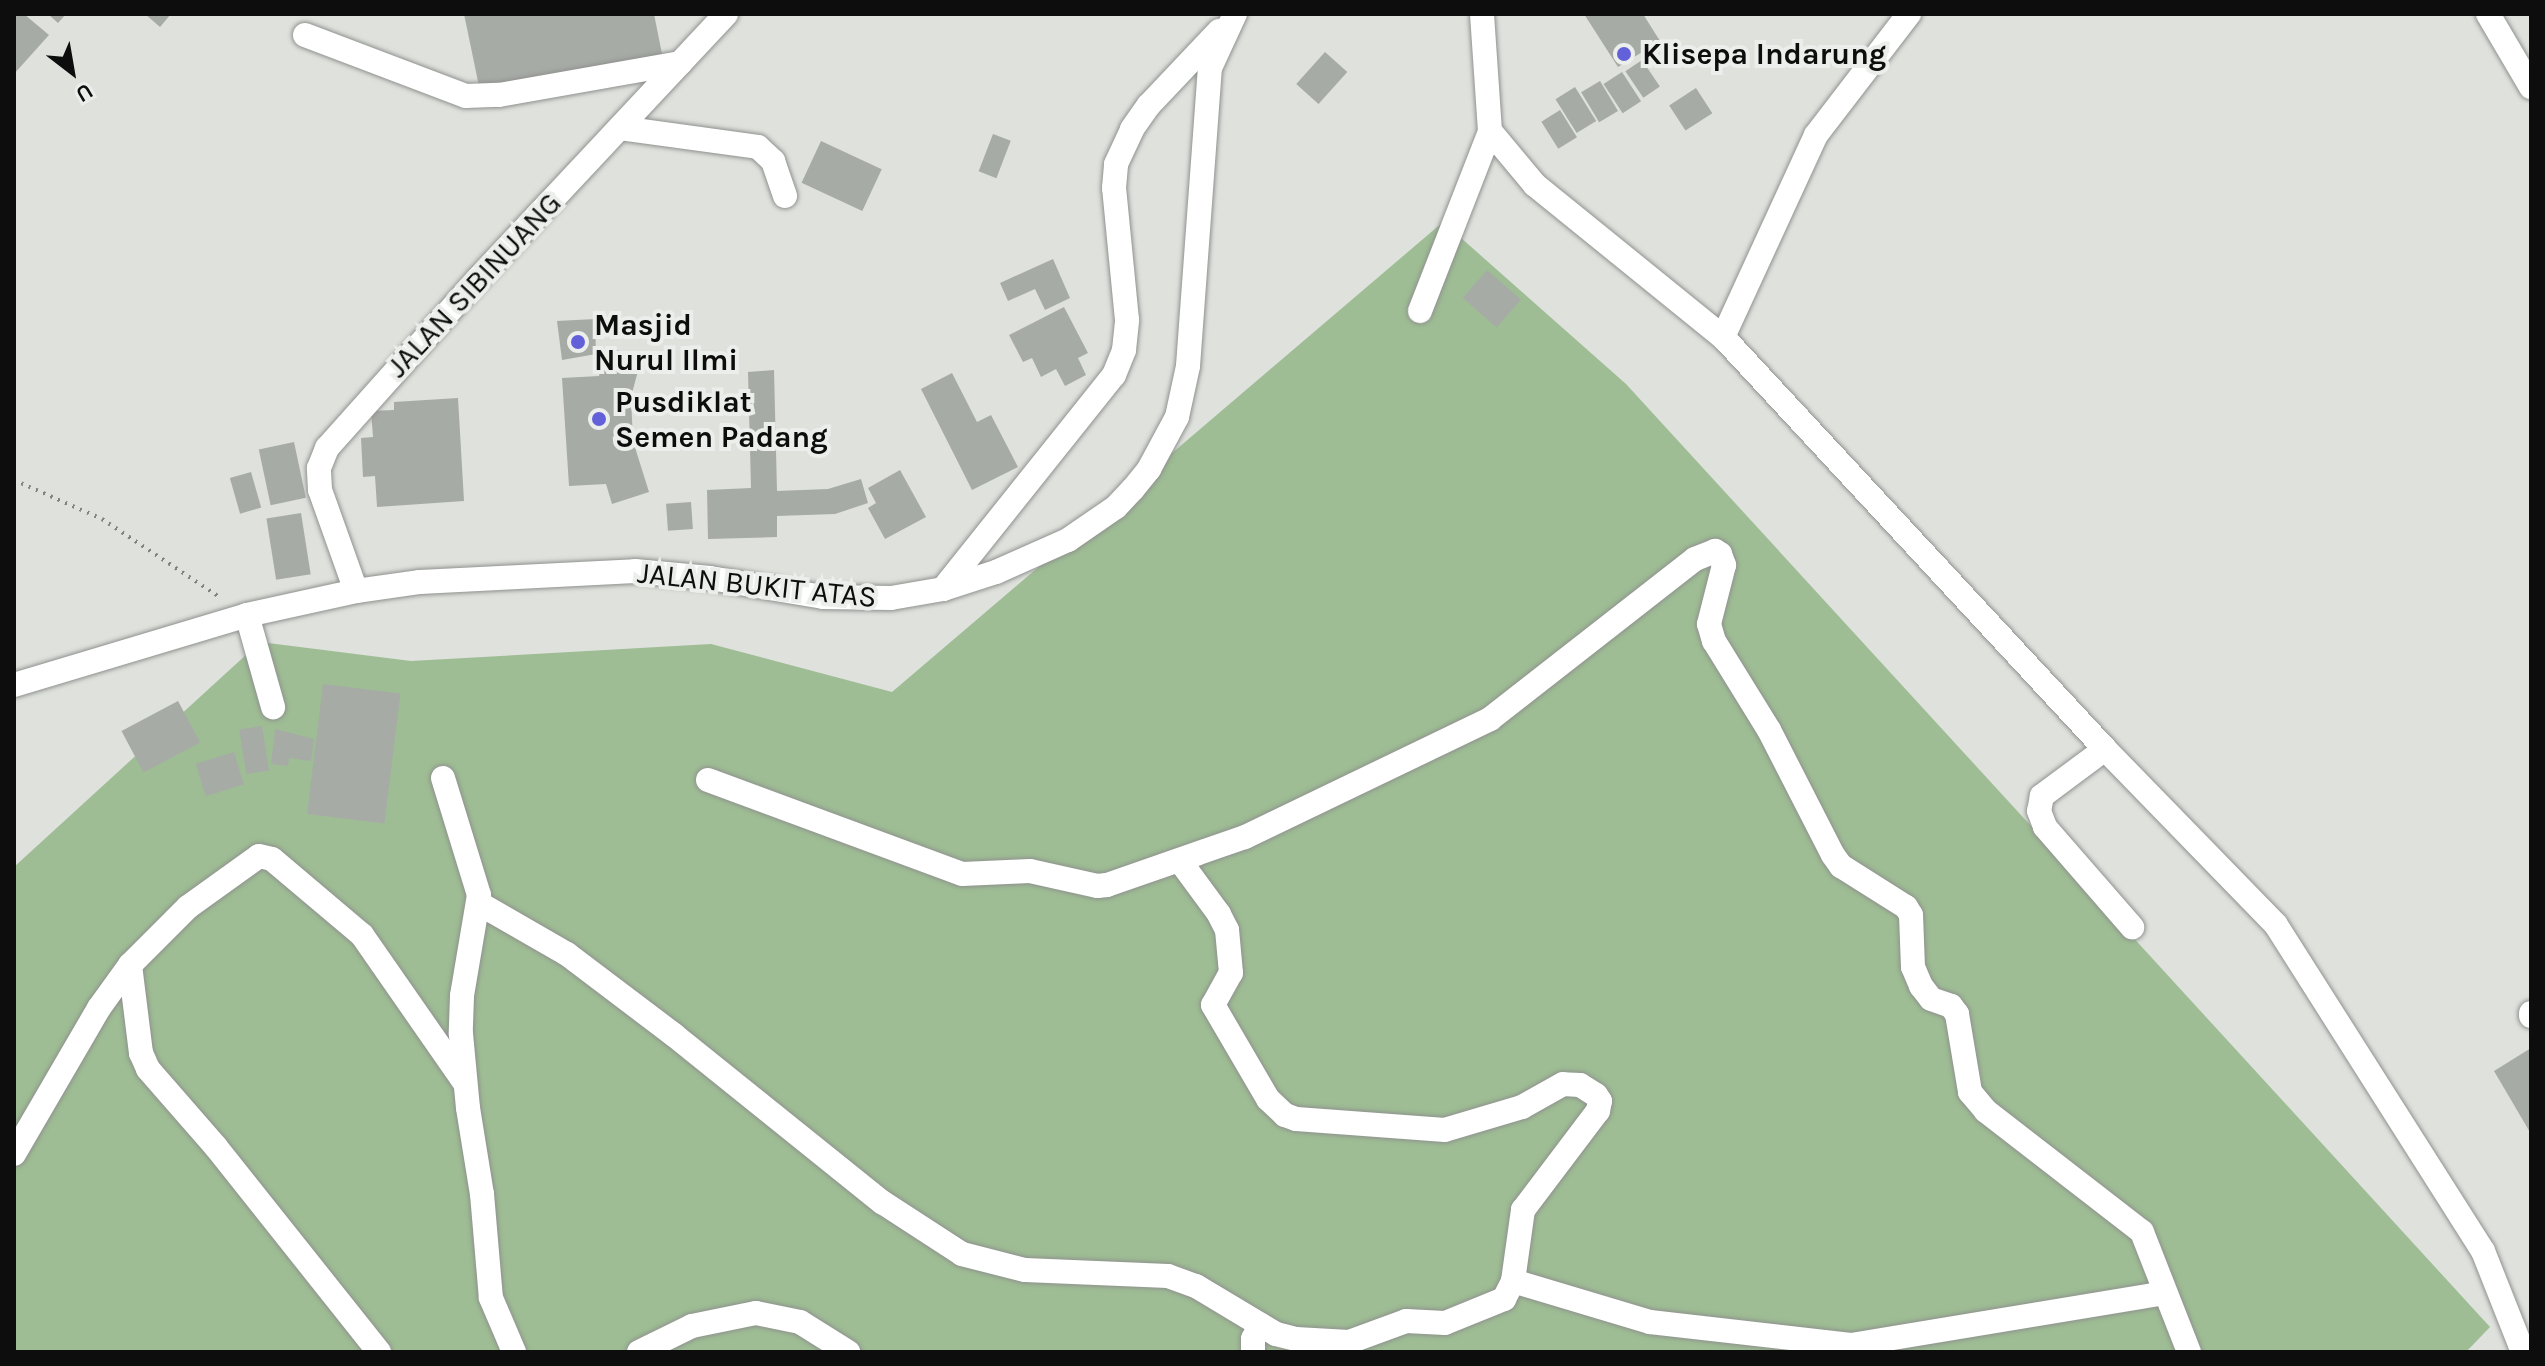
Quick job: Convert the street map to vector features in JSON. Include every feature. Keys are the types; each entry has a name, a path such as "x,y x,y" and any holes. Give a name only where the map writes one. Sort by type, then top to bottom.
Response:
{"street":[{"name":"JALAN SIBINUANG","path":"356,591 320,490 319,468 327,448 478,279 726,14"},
{"path":"1420,311 1490,131 1482,14"},
{"path":"1723,337 1816,135 1909,14"},
{"path":"2488,14 2531,87"},
{"path":"943,589 1114,375 1124,350 1127,320 1114,188 1116,164 1122,145 1149,105 1232,18"},
{"name":"JALAN BUKIT ATAS","path":"14,685 247,615 356,591 434,581 635,571 695,576 835,597 891,598 943,589 1034,558 1093,524 1133,489 1177,417 1188,366 1210,68 1232,18"},
{"path":"305,35 466,96 499,95 680,63"},
{"path":"620,128 758,147 773,161 785,196"},
{"path":"1490,131 1535,185 1723,337 2105,749 2251,896 2306,967 2483,1251 2523,1352"},
{"path":"708,780 962,874 1030,871 1097,886 1245,837 1490,719 1695,559 1715,551 1720,554 1724,565 1709,624 1714,641 1769,730 1841,866 1906,907 1911,915 1913,967 1931,999 1951,1006 1957,1014 1970,1092 1986,1111 2135,1226 2146,1239 2189,1352"},
{"path":"247,615 273,707"},
{"path":"2105,749 2042,796 2039,811 2045,827 2132,927"},
{"path":"443,778 474,871 480,904 460,1014 465,1083 480,1177 491,1298 514,1352"},
{"path":"14,1154 99,1008 130,965 199,898 246,862 265,856 338,912 362,935 465,1083"},
{"path":"480,904 567,954 674,1035 882,1202 962,1254 1025,1270 1168,1276 1196,1286 1286,1338 1349,1342 1406,1321 1445,1323 1499,1302 1508,1293 1513,1281 1523,1210 1528,1198 1598,1111 1600,1101 1596,1095 1580,1085 1563,1084 1522,1107 1445,1130 1296,1119 1285,1115 1268,1099 1213,1005 1231,973 1227,930 1180,861"},
{"path":"130,965 141,1053 148,1069 211,1140 379,1352"},
{"path":"1513,1281 1650,1322 1851,1345 2164,1293"},
{"path":"639,1352 692,1326 756,1313 800,1322 848,1352"},
{"path":"1253,1352 1253,1339 1260,1325"}],"path":[{"path":"14,480 102,519 247,615"}],"green space":[{"path":"1443,222 1626,384 2490,1327 2466,1352 14,1352 14,867 260,642 411,661 711,644 892,692"}],"building":[{"path":"14,14 24,14 49,35 14,74"},
{"path":"48,14 66,14 58,23"},
{"path":"145,14 171,14 160,27"},
{"path":"464,14 654,14 662,54 480,91"},
{"name":"Klisepa Indarung","path":"1584,14 1643,14 1660,41 1618,67"},
{"path":"1325,52 1347,72 1319,104 1296,84"},
{"path":"1642,60 1660,87 1643,98 1625,71"},
{"path":"1622,72 1641,101 1623,113 1604,84"},
{"path":"1600,81 1618,111 1599,122 1581,92"},
{"path":"1575,87 1596,121 1577,133 1555,99"},
{"path":"1696,88 1712,113 1686,131 1669,105"},
{"path":"1560,110 1577,137 1558,149 1541,122"},
{"path":"993,134 1011,141 996,178 979,171"},
{"path":"821,141 882,169 862,211 802,183"},
{"path":"1053,259 1070,298 1045,310 1035,289 1008,301 1000,283"},
{"path":"1487,270 1521,300 1497,327 1463,298"},
{"path":"1064,307 1088,353 1078,358 1086,375 1065,386 1056,369 1041,377 1032,358 1023,362 1009,335"},
{"name":"Masjid Nurul Ilmi","path":"595,319 596,354 562,360 557,321"},
{"name":"Pusdiklat Semen Padang","path":"606,348 642,356 631,397 633,441 649,492 612,504 606,484 569,486 562,378 599,376"},
{"path":"774,370 777,491 828,489 861,479 868,503 835,514 777,516 777,537 708,539 707,490 751,488 748,372"},
{"path":"952,373 977,422 991,415 1018,467 972,490 921,389"},
{"path":"458,398 464,501 377,507 375,476 363,477 361,438 373,437 371,411 394,410 394,402"},
{"path":"294,442 306,498 271,505 259,449"},
{"path":"900,470 926,517 885,539 868,508 876,503 868,488"},
{"path":"251,472 261,508 240,514 230,478"},
{"path":"691,502 693,529 668,531 666,504"},
{"path":"301,513 311,574 276,580 266,518"},
{"path":"323,684 400,694 384,824 307,814"},
{"path":"178,701 200,742 144,773 121,731"},
{"path":"262,726 269,770 246,774 239,730"},
{"path":"275,729 314,739 311,761 289,758 288,766 271,764"},
{"path":"234,752 244,785 206,796 196,764"},
{"path":"2531,1048 2531,1134 2494,1071"}],"place":[{"name":"Klisepa Indarung","path":"1624,54"},
{"name":"Masjid Nurul Ilmi","path":"578,342"},
{"name":"Pusdiklat Semen Padang","path":"599,419"}]}
